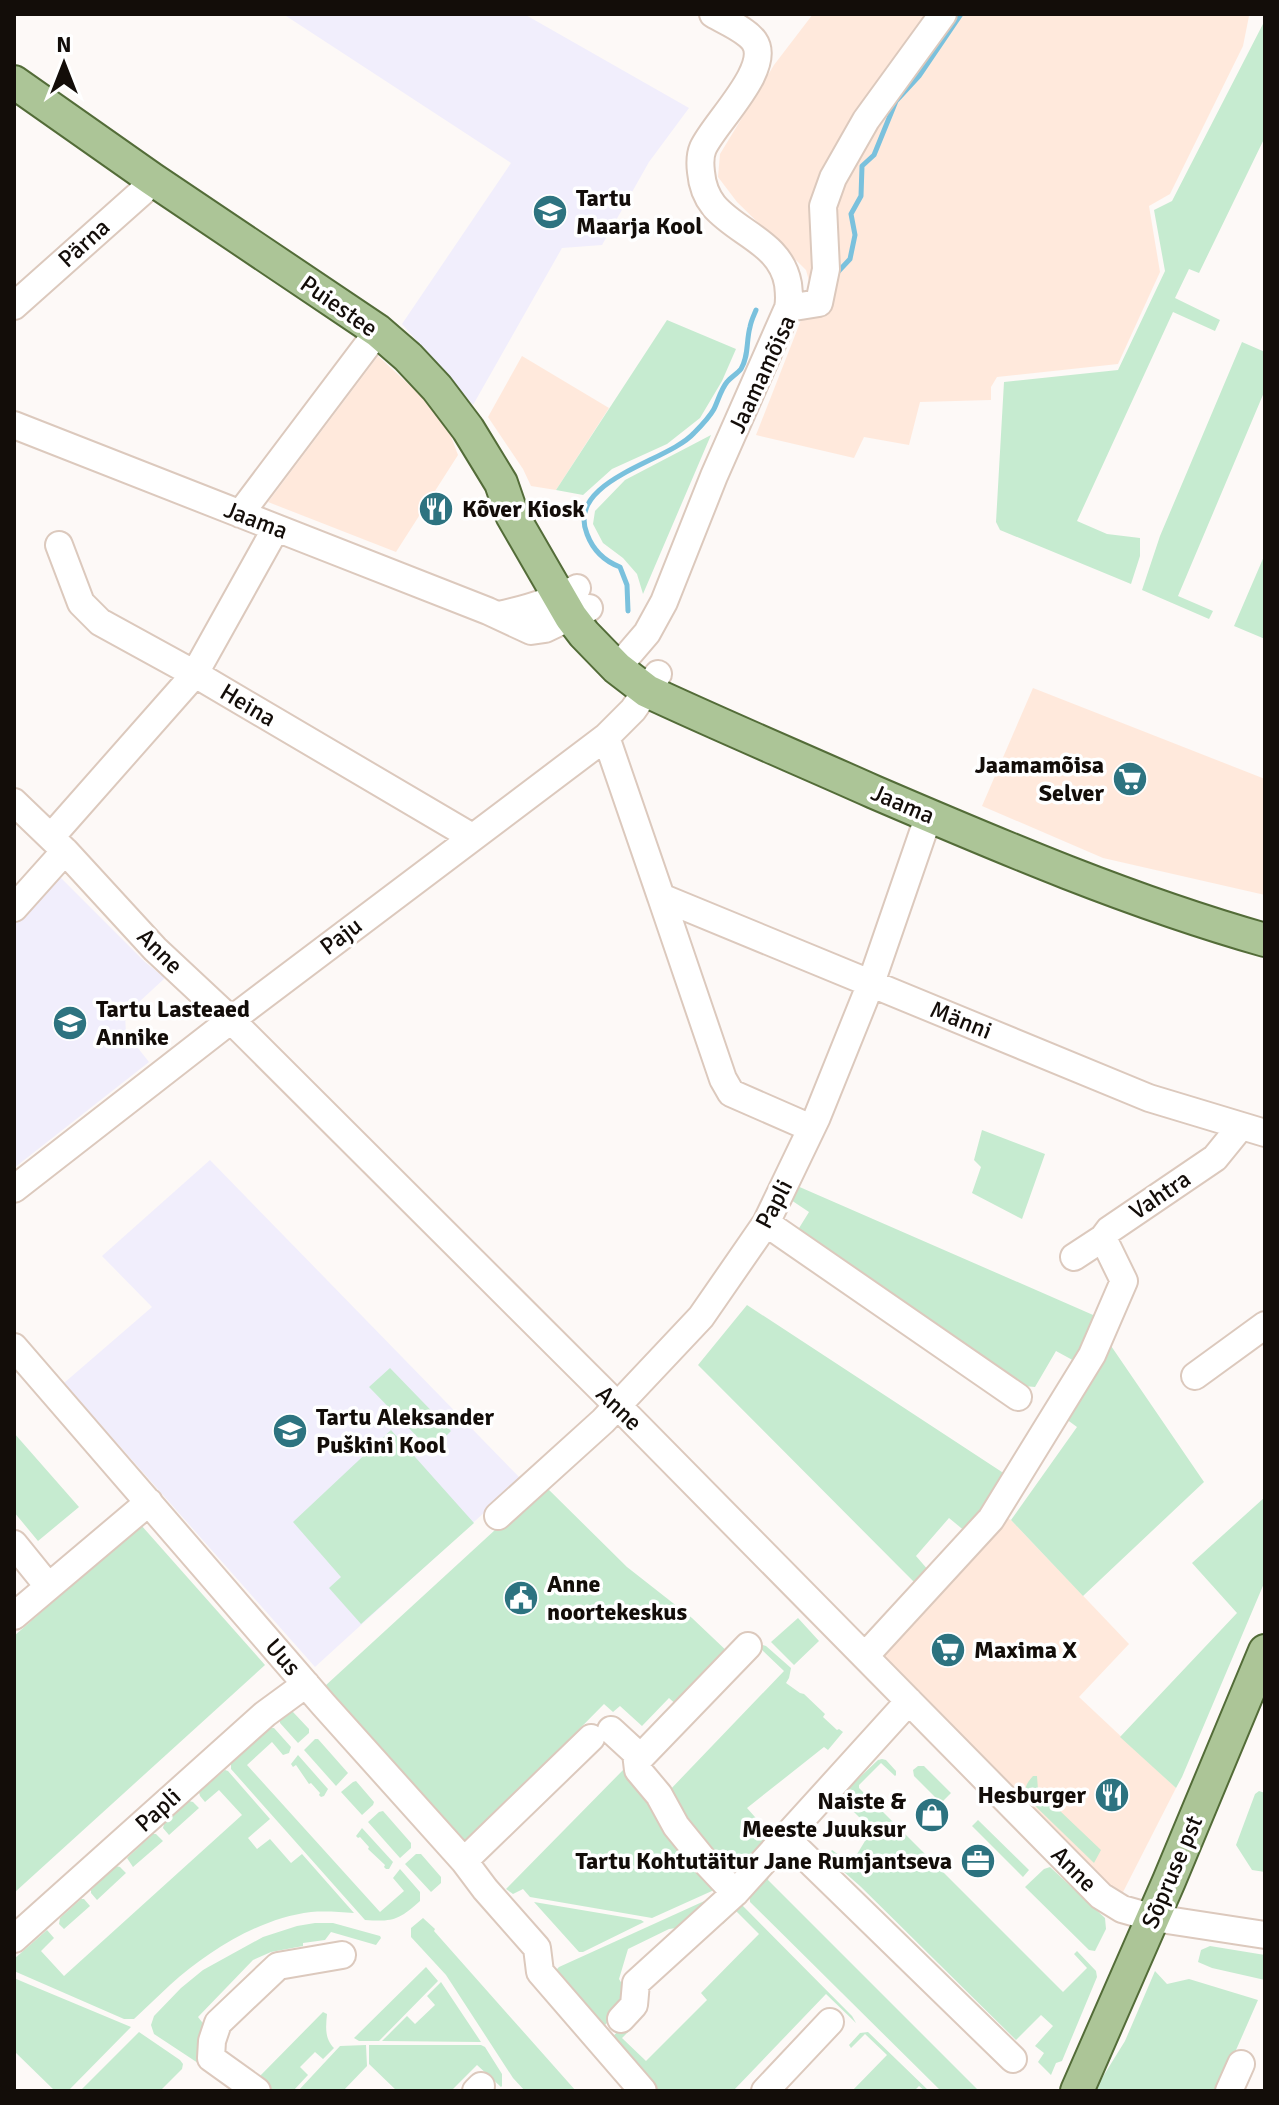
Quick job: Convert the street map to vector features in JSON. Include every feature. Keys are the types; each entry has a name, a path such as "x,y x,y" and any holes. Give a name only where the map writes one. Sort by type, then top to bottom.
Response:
{"main road":[{"name":"Puiestee","path":"14,82 378,331 408,357 437,388 468,429 501,483 512,515 574,602"},
{"name":"Jaama","path":"574,602 584,634 653,682 929,815 1142,902 1265,940"},
{"name":"Jaama","path":"653,682 1142,889 1265,922"},
{"name":"Sõpruse pst","path":"1077,2091 1154,1918 1265,1651"}],"street":[{"path":"713,14 744,33 754,42 758,53 747,83 704,147 700,160 703,183 715,207 774,253 786,273 790,298 788,308"},
{"name":"Jaamamõisa","path":"624,661 647,633 664,602 714,476 788,308 819,303 826,269 823,206 833,178 866,120 943,14"},
{"name":"Pärna","path":"14,306 142,192 152,179"},
{"path":"240,514 378,331"},
{"name":"Jaama","path":"14,425 499,615 531,631 545,629 574,602"},
{"path":"14,908 58,844 194,675 276,528"},
{"name":"Heina","path":"59,545 81,603 100,622 202,678 472,837"},
{"name":"Paju","path":"14,1189 231,1020 606,737 633,710 653,682"},
{"path":"606,737 723,1079 731,1093 811,1128"},
{"name":"Anne","path":"14,802 58,844 155,949 231,1020 618,1406 1101,1896 1122,1909 1154,1918 1265,1935"},
{"name":"Papli","path":"498,1516 618,1406 701,1317 766,1223 811,1128 871,983 929,815"},
{"name":"Männi","path":"661,897 1149,1098 1253,1130"},
{"name":"Vahtra","path":"1074,1257 1253,1130"},
{"path":"766,1223 1018,1397"},
{"path":"865,1656 982,1532 1092,1355 1124,1281 1103,1238"},
{"path":"1195,1376 1265,1325"},
{"name":"Uus","path":"14,1347 464,1861 537,1948 540,1972 643,2091"},
{"path":"14,1616 149,1502"},
{"path":"14,1544 48,1586"},
{"path":"637,1761 748,1646"},
{"name":"Papli","path":"14,1939 265,1714 306,1684"},
{"path":"621,2019 634,2005 636,1983 735,1893 909,1701"},
{"path":"464,1861 601,1734 636,1753 638,1770 659,1795 676,1826 735,1893"},
{"path":"786,1838 1013,2059"},
{"path":"257,2091 211,2058 218,2023 278,1966 342,1955"},
{"path":"765,2091 830,2022"},
{"path":"1229,2091 1241,2064"}],"shaded area":[{"name":"Tartu Maarja Kool","path":"283,14 524,14 689,108 649,162 602,245 562,248 473,405 402,324 511,163"},
{"path":"813,14 1263,14 1249,16 1243,46 1170,194 1149,206 1160,272 1118,364 997,377 991,387 991,400 920,402 909,445 864,437 854,458 756,435 812,292 806,270 737,202 718,177 720,154 774,65"},
{"path":"378,356 429,403 449,431 458,455 396,552 268,502"},
{"path":"522,356 609,408 556,490 531,486 488,417"},
{"path":"1033,688 1265,779 1265,895 1103,858 982,806"},
{"name":"Tartu Lasteaed Annike","path":"55,872 165,978 125,1015 126,1033 149,1062 14,1168 14,916"},
{"name":"Tartu Aleksander Puškini Kool","path":"210,1160 521,1479 315,1667 64,1383 152,1307 102,1256"},
{"path":"1002,1516 1011,1520 1129,1644 1079,1697 1176,1788 1121,1896 881,1652"}],"green space":[{"path":"1265,20 1265,137 1199,273 1189,269 1175,298 1220,320 1215,331 1173,312 1077,521 1107,534 1140,538 1140,556 1131,584 1000,530 996,522 1004,382 1118,370 1165,271 1154,210 1172,201"},
{"path":"667,320 736,349 700,418 667,444 612,469 583,495 556,490"},
{"path":"1242,342 1265,352 1265,390 1178,596 1213,611 1209,619 1142,590 1160,536"},
{"path":"711,435 643,594 637,574 603,543 593,524 595,511 625,480"},
{"path":"1265,554 1265,639 1234,626"},
{"path":"982,1130 1045,1154 1022,1219 972,1193 981,1167 974,1160"},
{"path":"795,1185 1100,1318 1078,1363 1056,1351 1035,1387 1024,1386 796,1233 809,1212 788,1198"},
{"path":"747,1305 1008,1476 966,1532 949,1518 916,1556 929,1571 917,1585 698,1365"},
{"path":"1107,1340 1204,1482 1083,1596 1011,1520 1077,1427 1062,1416"},
{"path":"390,1368 451,1431 431,1451 369,1387"},
{"path":"391,1430 474,1523 361,1624 329,1588 341,1577 293,1522"},
{"path":"14,1433 79,1507 38,1541 14,1512"},
{"path":"544,1485 627,1567 692,1618 731,1655 680,1708 669,1698 642,1726 620,1706 613,1712 604,1704 466,1844 325,1686"},
{"path":"1265,1497 1265,1581 1176,1788 1120,1737 1237,1613 1192,1563"},
{"path":"141,1525 265,1665 14,1893 14,1636"},
{"path":"798,1618 819,1641 794,1665 771,1642"},
{"path":"759,1644 766,1646 791,1668 786,1683 804,1694 825,1714 823,1717 843,1732 828,1750 824,1747 747,1808 776,1841 739,1880 722,1874 667,1793 784,1671"},
{"path":"289,1711 309,1729 309,1733 298,1743 280,1723"},
{"path":"270,1728 274,1728 291,1747 289,1753 283,1755 272,1742 247,1765 380,1912 404,1891 393,1878 400,1869 420,1892 420,1901 395,1918 365,1920 231,1769 231,1764"},
{"path":"315,1739 348,1773 336,1786 304,1750"},
{"path":"298,1755 328,1789 324,1796 321,1797 296,1765 293,1767 291,1764"},
{"path":"882,1759 896,1771 896,1775 881,1763 859,1788 1063,1992 1087,1968 1074,1954 1077,1951 1096,1971 1097,1977 1062,2061 1056,2063 1051,2075 1038,2062 1044,2053 1035,2046 1053,2026 1041,2015 1016,2040 827,1857 832,1850 851,1864 875,1831 865,1821 855,1831 852,1828 861,1819 839,1797"},
{"path":"924,1766 951,1793 941,1803 914,1776 913,1770"},
{"path":"624,1769 723,1886 652,1918 530,1897 523,1889 513,1894 506,1889"},
{"path":"225,1770 270,1819 248,1838 257,1849 270,1839 291,1863 302,1854 354,1913 292,1915 254,1929 201,1960 134,2019 124,2019 14,1971 14,1959 47,1930 54,1938 41,1951 64,1976 242,1815 219,1790 205,1802 200,1796 199,1792"},
{"path":"1033,1776 1037,1776 1038,1790 1101,1850 1094,1863 1028,1799 1026,1787"},
{"path":"356,1781 374,1802 362,1815 341,1792"},
{"path":"1259,1791 1265,1793 1265,1872 1252,1870 1236,1845 1255,1794"},
{"path":"189,1801 199,1808 169,1835 163,1828 164,1824"},
{"path":"383,1811 411,1843 411,1848 400,1858 368,1822"},
{"path":"978,1820 1029,1870 1023,1877 972,1826"},
{"path":"362,1828 393,1862 389,1869 356,1836"},
{"path":"153,1834 163,1841 133,1867 127,1858"},
{"path":"786,1852 790,1855 768,1880 979,2091 941,2091 750,1902 749,1888"},
{"path":"416,1854 421,1854 441,1877 441,1883 431,1892 405,1864"},
{"path":"116,1866 126,1873 97,1900 91,1890"},
{"path":"1050,1867 1105,1918 1106,1929 1095,1951 1089,1950 1025,1887"},
{"path":"722,1893 691,1926 669,1929 628,1949 619,1979 625,1996 604,2026 556,1970 559,1967"},
{"path":"81,1899 90,1906 64,1929 59,1924 60,1918"},
{"path":"534,1902 641,1920 644,1922 579,1952"},
{"path":"740,1903 856,2023 826,1994 733,2091 658,2091 611,2038 631,2019 636,2024 622,2038 646,2061 707,2000 701,1993 759,1934 736,1911 723,1924 720,1921"},
{"path":"423,1918 576,2091 525,2091 513,2078 446,1975 411,1937 411,1928"},
{"path":"315,1923 333,1923 381,1938 376,1945 331,1932 325,1940 303,1943 303,1946 271,1952 253,1960 198,2017 206,2027 198,2041 203,2043 201,2065 154,2034 151,2025 154,2016 203,1970 263,1937"},
{"path":"1210,1946 1265,1955 1265,1980 1198,1962 1201,1950"},
{"path":"426,1967 438,1981 379,2041 354,2038"},
{"path":"1155,1971 1167,1984 1189,1979 1258,2000 1218,2091 1094,2091 1125,2041"},
{"path":"14,1978 131,2027 68,2091 55,2091 14,2051"},
{"path":"441,1982 481,2042 382,2041 407,2016 415,2024 435,2005 427,1996"},
{"path":"323,2012 327,2014 327,2036 334,2048 323,2059 315,2052 300,2067 308,2075 293,2091 273,2090 261,2083 257,2079"},
{"path":"139,2032 180,2060 182,2069 160,2091 80,2091"},
{"path":"868,2032 929,2091 919,2086 914,2091 852,2091 887,2055 865,2034 851,2048 849,2045 860,2033"},
{"path":"366,2045 367,2066 343,2091 298,2091 340,2046"},
{"path":"369,2045 481,2045 502,2074 502,2086 477,2065 451,2091 397,2091 369,2064"}],"waterway":[{"path":"835,275 850,259 855,235 851,214 861,196 862,166 874,155 896,101 919,76 961,14"},
{"path":"628,611 627,585 620,567 609,562 592,545 584,515 591,500 604,486 681,443 705,422 725,385 744,364 750,325 756,310"}],"place":[{"name":"Tartu Maarja Kool","path":"550,212"},
{"name":"Kõver Kiosk","path":"436,509"},
{"name":"Jaamamõisa Selver","path":"1130,779"},
{"name":"Tartu Lasteaed Annike","path":"70,1023"},
{"name":"Tartu Aleksander Puškini Kool","path":"290,1431"},
{"name":"Anne noortekeskus","path":"521,1598"},
{"name":"Maxima X","path":"948,1650"},
{"name":"Hesburger","path":"1112,1795"},
{"name":"Naiste & Meeste Juuksur","path":"932,1815"},
{"name":"Tartu Kohtutäitur Jane Rumjantseva","path":"978,1861"}]}
